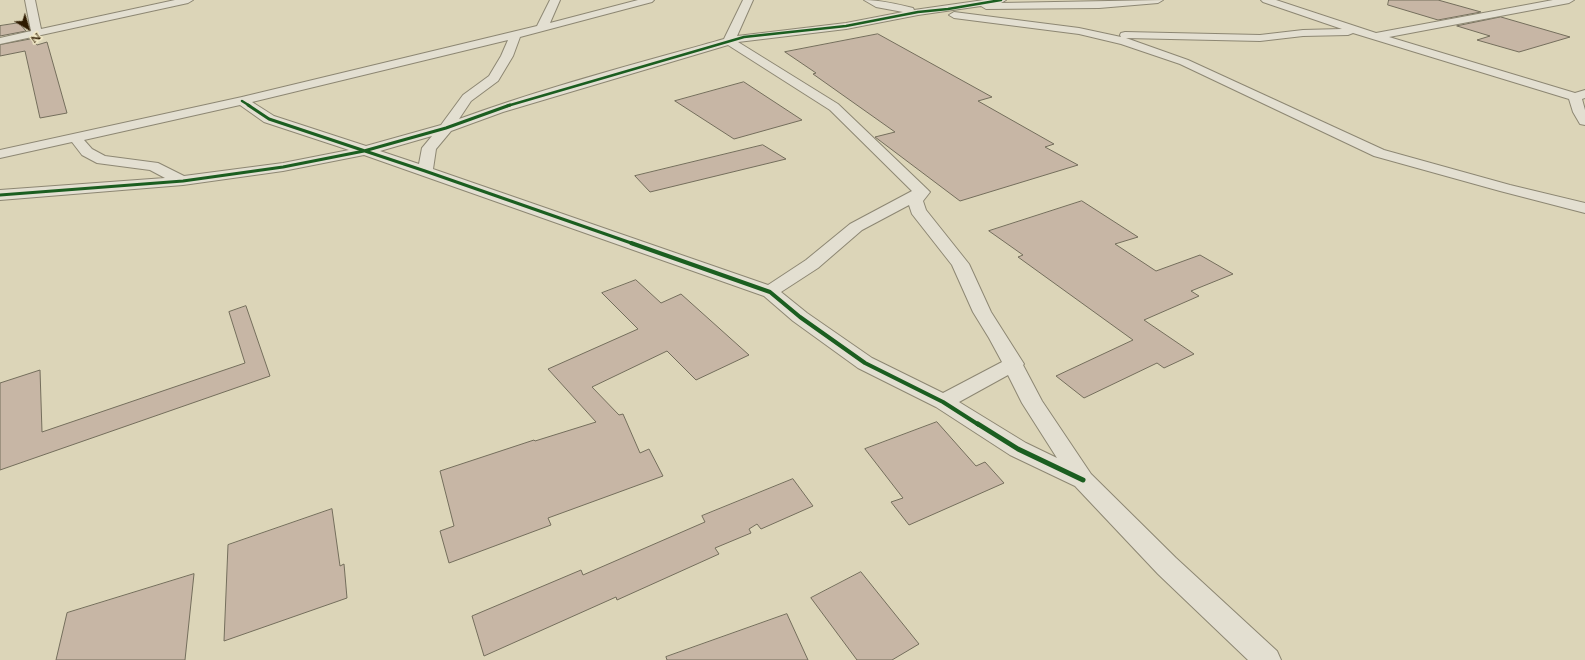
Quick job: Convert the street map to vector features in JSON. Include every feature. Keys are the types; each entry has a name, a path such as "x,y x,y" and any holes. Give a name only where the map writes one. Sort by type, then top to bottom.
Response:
{"street":[{"path":"30,0 37,33"},
{"path":"0,41 188,0"},
{"path":"541,28 546,22 555,0"},
{"path":"0,154 242,101 515,35 649,0"},
{"path":"729,40 748,0"},
{"path":"869,0 879,4 918,12 972,17 1079,31 1124,41 1184,62 1379,153 1505,188 1585,208"},
{"path":"0,195 183,181 283,167 364,151 446,128 535,98 729,40 846,26 918,12 977,5 1000,0"},
{"path":"977,5 1098,5 1158,0"},
{"path":"1266,0 1376,37 1580,96 1579,112 1585,121"},
{"path":"1376,37 1569,0"},
{"path":"1097,35 1260,38 1303,33 1362,32"},
{"path":"425,171 429,148 446,128 467,98 494,78 507,56 515,35"},
{"path":"729,40 834,107 922,192"},
{"path":"242,101 269,119 425,171 770,292 800,317 865,363 943,402 1018,449 1083,480"},
{"path":"76,138 87,152 102,160 153,166 183,181"},
{"path":"770,292 812,264 856,227 922,192"},
{"path":"922,192 915,201 918,211 960,264 982,312 1014,364 1033,403 1083,480 1167,566 1267,660"},
{"path":"943,402 1014,364"}],"building":[{"path":"1389,0 1438,0 1481,12 1438,20 1388,5"},
{"path":"1501,17 1570,37 1519,52 1477,40 1490,36 1457,26"},
{"path":"19,23 26,31 0,36 0,26"},
{"path":"878,34 992,97 978,101 1054,144 1045,147 1078,165 960,201 875,137 895,132 813,74 816,73 785,52"},
{"path":"32,39 37,45 47,42 67,113 40,118 25,51 0,56 0,45"},
{"path":"744,82 802,120 734,139 675,101"},
{"path":"763,145 786,159 650,192 635,176"},
{"path":"1082,201 1138,237 1115,244 1156,271 1200,255 1233,274 1191,291 1199,296 1144,320 1194,354 1164,368 1157,363 1084,398 1056,376 1133,340 1018,257 1023,255 989,231"},
{"path":"636,280 661,303 681,294 749,355 696,380 667,351 592,387 619,415 623,414 640,453 649,449 663,476 548,518 551,525 449,563 440,531 454,526 440,471 534,440 535,441 596,422 548,369 638,329 602,293"},
{"path":"246,306 270,376 0,470 0,383 40,370 42,432 245,363 229,312"},
{"path":"937,422 976,466 985,462 1004,483 909,525 891,502 903,498 865,449"},
{"path":"793,479 813,506 761,529 757,524 749,529 751,533 715,548 719,554 617,600 616,597 484,656 472,616 581,570 583,575 705,522 702,516"},
{"path":"332,509 340,566 344,564 347,598 224,641 228,545"},
{"path":"861,572 919,644 892,660 857,660 811,598"},
{"path":"194,574 185,660 56,660 67,613"},
{"path":"787,614 808,660 667,660 666,657"}],"cycle path":[{"path":"0,195 183,181 283,167 364,151 446,128 498,109 744,37 846,26 918,12 948,9 1001,0"},
{"path":"242,101 269,119 425,171 770,292 800,317 865,363 943,402 1018,449 1083,480"}]}
